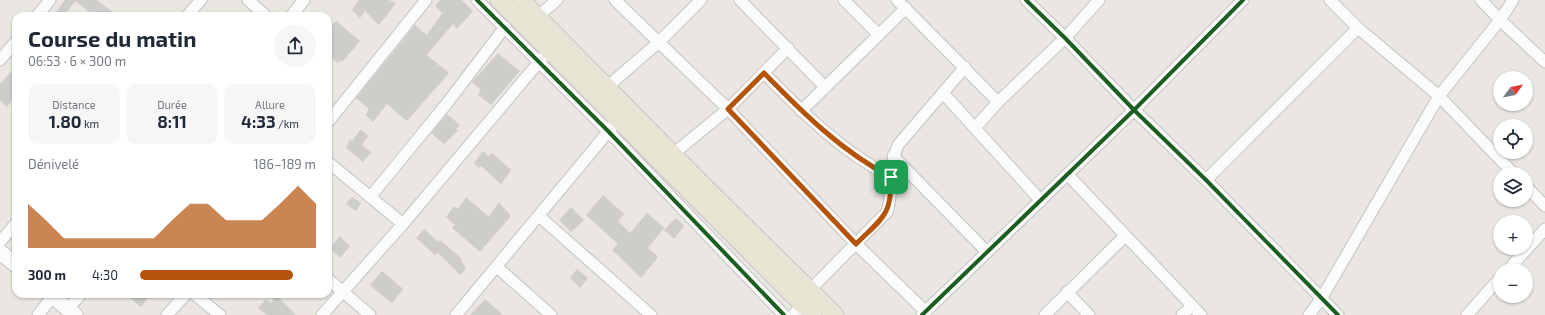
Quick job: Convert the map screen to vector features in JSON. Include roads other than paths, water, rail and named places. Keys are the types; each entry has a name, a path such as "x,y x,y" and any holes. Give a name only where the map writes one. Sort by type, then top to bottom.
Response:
{"main road":[{"path":"500,0 544,56 614,126 805,306 835,315"},
{"path":"521,0 674,154 805,306"}],"street":[{"path":"40,12 50,0"},
{"path":"190,12 201,0"},
{"path":"248,0 262,12"},
{"path":"294,12 304,0"},
{"path":"332,117 426,0"},
{"path":"322,315 403,224 544,56 505,27 477,0"},
{"path":"537,17 557,0"},
{"path":"616,0 728,109 923,313 1068,175 1243,0"},
{"path":"607,87 659,42 701,0"},
{"path":"740,0 824,87"},
{"path":"844,0 878,34"},
{"path":"897,0 998,102"},
{"path":"1026,0 1065,38 1134,110 1206,180 1338,315"},
{"path":"975,128 998,102 1065,38 1099,0"},
{"path":"1330,0 1358,28 1439,96 1507,167"},
{"path":"1481,0 1545,62"},
{"path":"1309,315 1321,299 1439,96 1500,20 1513,0"},
{"path":"801,111 906,8"},
{"path":"371,196 448,102 505,27"},
{"path":"1206,180 1358,28"},
{"path":"0,60 12,46"},
{"path":"674,154 728,109 788,48"},
{"path":"805,306 856,244 887,212 891,198 893,156 898,145 965,68"},
{"path":"764,73 801,111 870,166 891,177"},
{"path":"943,93 1041,201"},
{"path":"456,315 614,126 784,315"},
{"path":"893,156 987,252"},
{"path":"332,165 403,224"},
{"path":"1068,175 1201,315"},
{"path":"1533,193 1545,205"},
{"path":"539,216 651,315"},
{"path":"0,242 12,228"},
{"path":"1514,263 1545,229"},
{"path":"1045,315 1125,236"},
{"path":"0,252 12,262"},
{"path":"497,267 551,315"},
{"path":"332,282 370,315"},
{"path":"1466,315 1493,286"},
{"path":"1067,292 1090,315"},
{"path":"38,315 49,298"},
{"path":"55,298 72,312 79,298"},
{"path":"167,315 182,298"},
{"path":"199,298 220,315"},
{"path":"1182,315 1192,306"}]}
